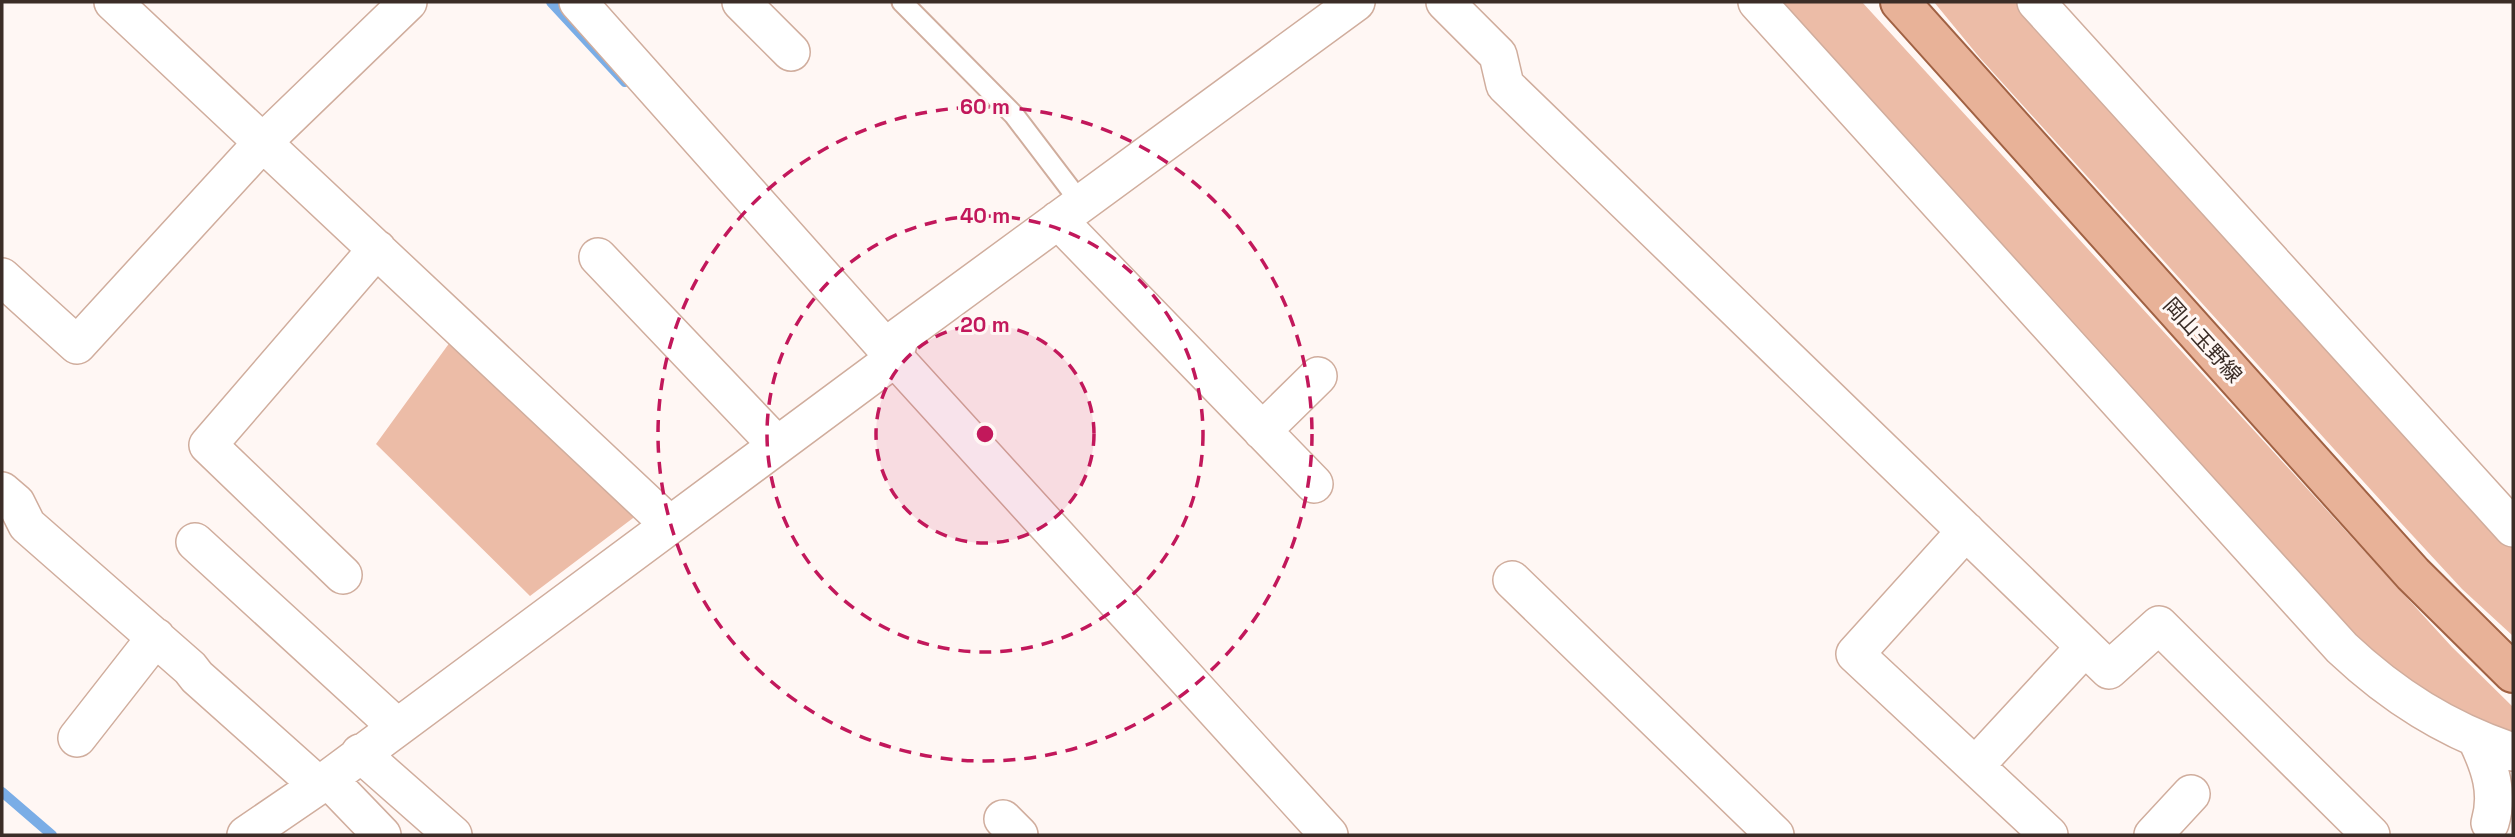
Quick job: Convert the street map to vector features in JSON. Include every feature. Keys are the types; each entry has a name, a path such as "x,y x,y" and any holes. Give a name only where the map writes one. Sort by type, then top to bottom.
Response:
{"main road":[{"name":"岡山玉野線","path":"1900,2 2413,574 2513,673"}],"street":[{"path":"113,2 663,517"},
{"path":"2,277 78,345 263,142 408,2"},
{"path":"578,2 895,358 1329,835"},
{"path":"741,2 791,52"},
{"path":"246,835 315,779 360,753 388,719 663,517 768,436 895,358 899,337 1356,2"},
{"path":"1445,2 1498,55 1505,85 2109,670 2159,625 2371,835"},
{"path":"1757,2 2342,648 2379,683 2477,740 2513,752"},
{"path":"2036,2 2513,528"},
{"path":"1069,212 1262,431 1314,484"},
{"path":"343,575 208,445 377,248"},
{"path":"598,257 768,436"},
{"path":"1262,431 1318,376"},
{"path":"2,491 16,503 27,525 382,835"},
{"path":"1966,531 1855,654 2049,835"},
{"path":"195,542 388,719"},
{"path":"1512,580 1775,835"},
{"path":"77,738 156,637"},
{"path":"1975,766 2085,647"},
{"path":"2477,740 2490,771 2495,797 2494,820"},
{"path":"360,753 453,835"},
{"path":"2153,835 2190,794"}],"lane":[{"path":"902,2 1014,115 1069,212"}],"shaded area":[{"path":"1776,2 1862,2 2452,647 2513,707 2513,732 2505,733 2404,680 2345,632"},
{"path":"1934,2 2019,2 2513,546 2513,636 2462,589 2401,523 1980,58"},
{"path":"453,338 641,512 530,596 376,444"}],"waterway":[{"path":"551,2 625,82"},
{"path":"2,792 52,835"}]}
